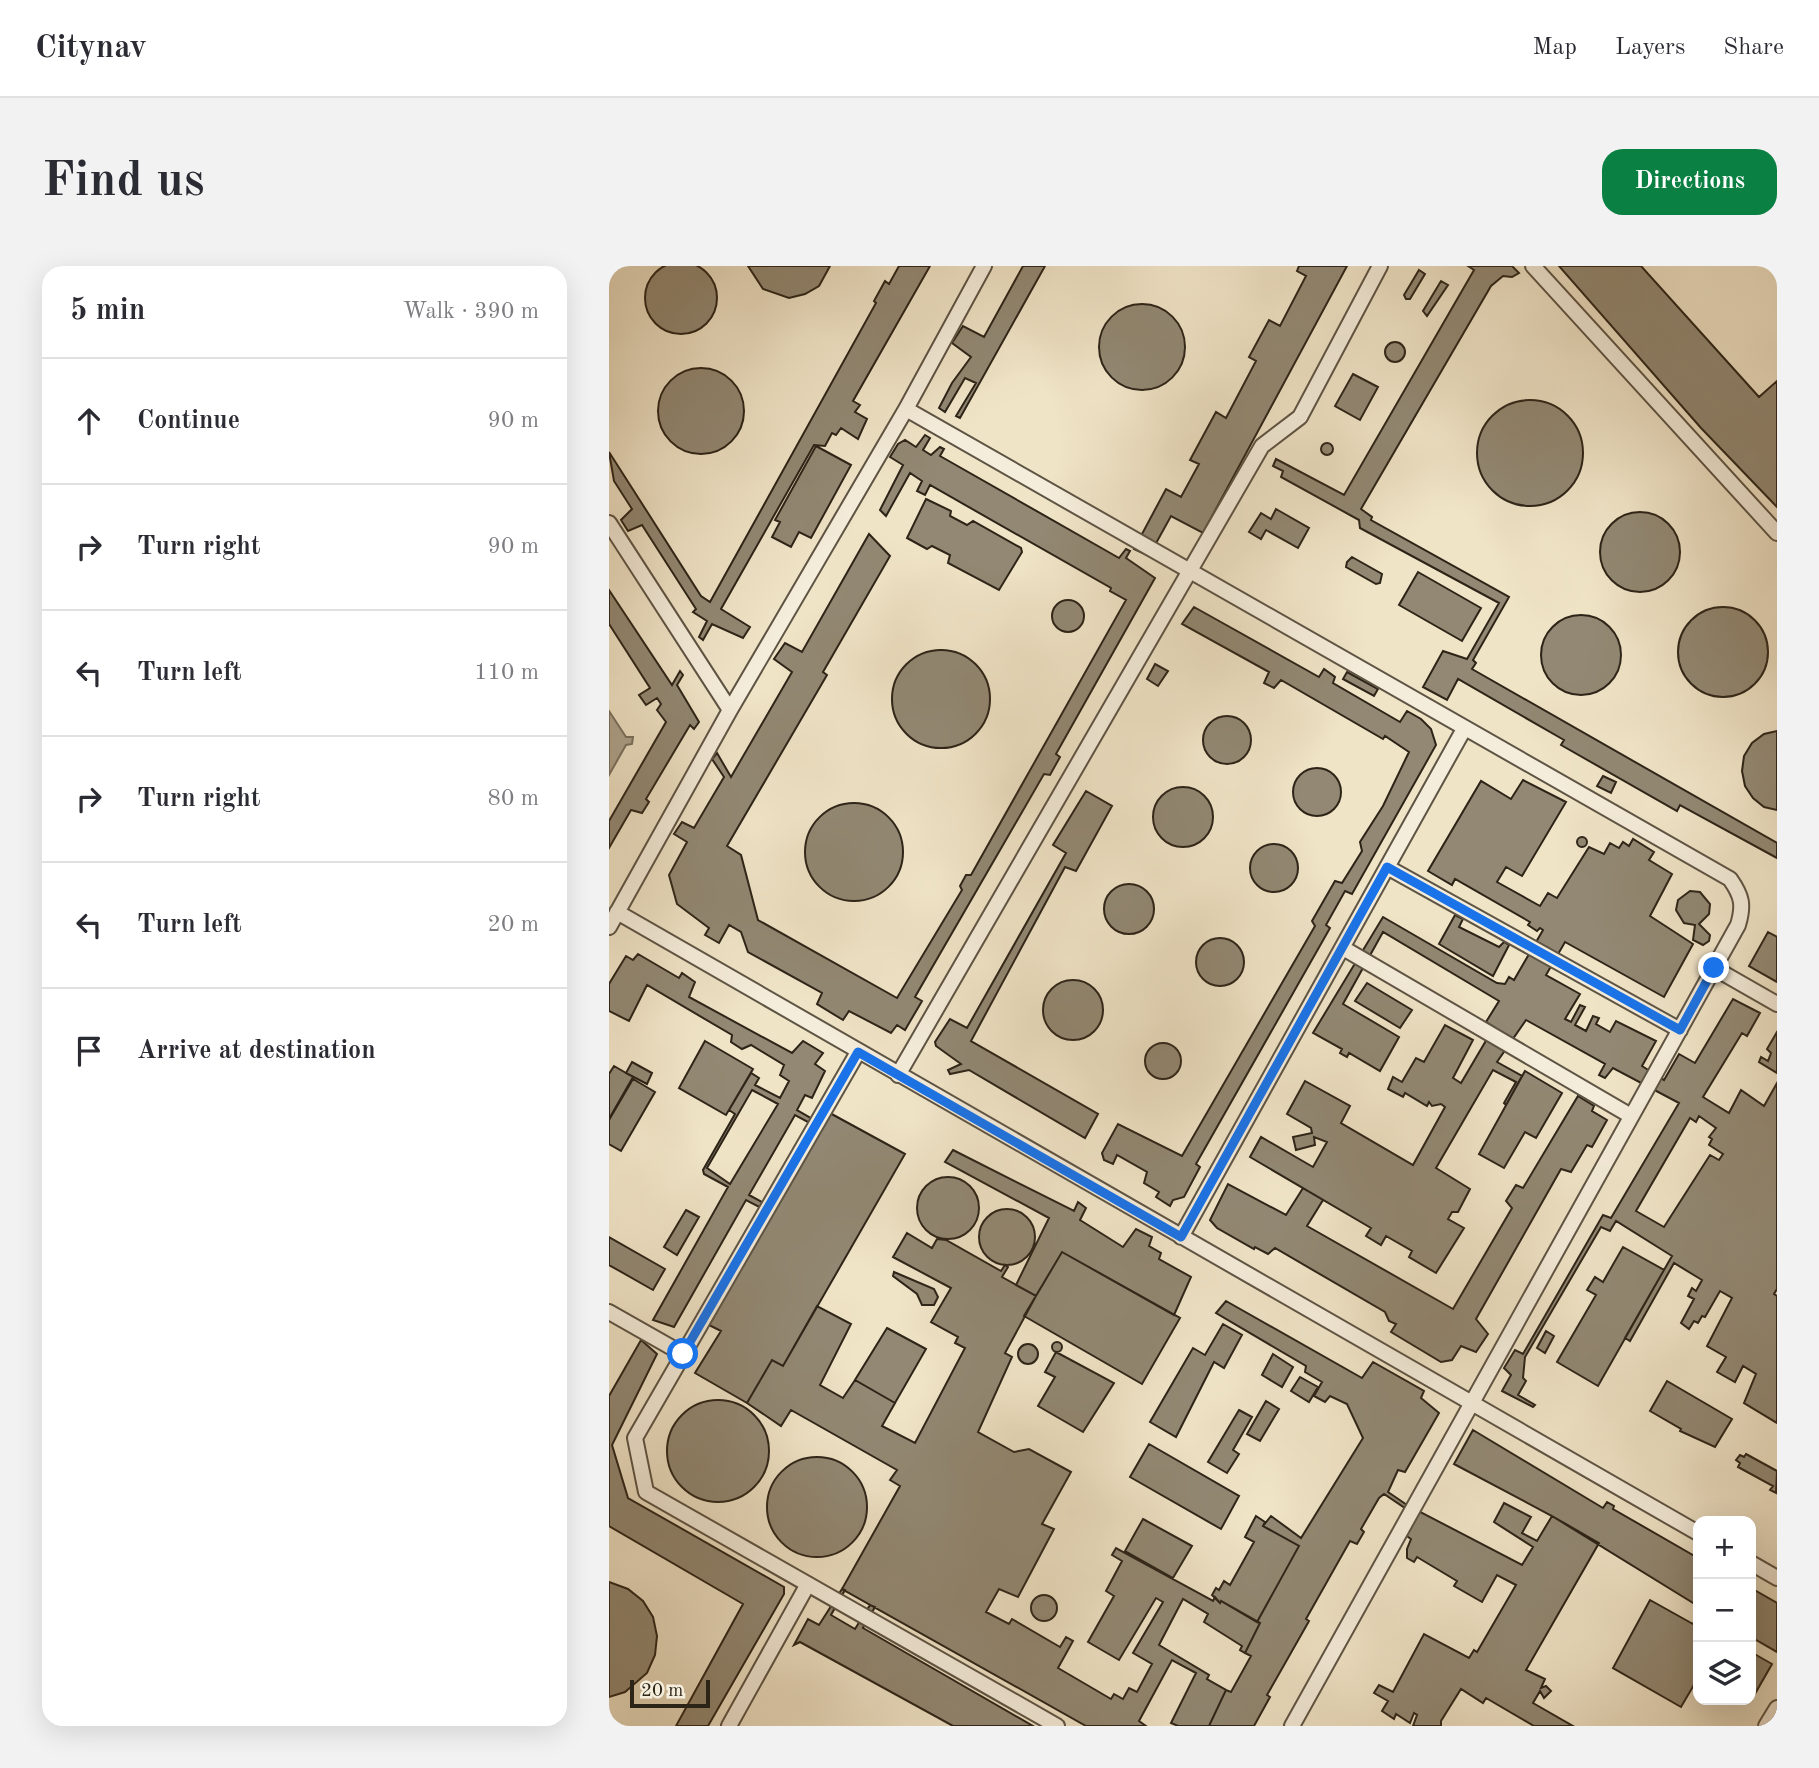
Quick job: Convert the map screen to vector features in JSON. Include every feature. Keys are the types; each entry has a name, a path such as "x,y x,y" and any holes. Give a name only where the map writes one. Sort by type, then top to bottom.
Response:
{"lane":[{"path":"609,927 730,710 906,409 984,266"},
{"path":"898,1075 1262,446 1300,417 1380,266"},
{"path":"1533,266 1777,533"},
{"path":"906,409 1730,879 1740,893 1744,908 1738,925 1291,1726"},
{"path":"609,523 730,710"},
{"path":"1181,1237 1464,729"},
{"path":"1387,867 1680,1030"},
{"path":"618,912 1693,1530"},
{"path":"1343,948 1631,1116"},
{"path":"1714,968 1777,1004"},
{"path":"858,1052 635,1438 646,1492 1057,1726"},
{"path":"609,1312 683,1354"},
{"path":"1756,1566 1777,1578"},
{"path":"729,1726 808,1584"},
{"path":"1766,1726 1777,1708"}],"shaded area":[{"path":"609,711 626,737 633,737 632,744 626,745 609,775"}],"building":[{"path":"681,262 701,268 711,278 717,298 711,318 701,328 681,334 661,328 651,318 645,298 651,278 661,268"},
{"path":"748,266 830,266 819,286 805,294 789,298 763,289"},
{"path":"899,266 930,266 853,401 860,405 855,412 867,419 858,439 841,428 836,435 832,433 825,446 814,445 721,609 750,627 743,638 712,624 703,640 699,637 707,621 693,612 696,609 642,525 628,531 621,520 632,509 614,481 609,452 701,596 710,602 876,303 874,301 885,281 889,284"},
{"path":"1023,266 1045,266 960,418 956,416 976,383 965,378 945,412 939,408 952,383 971,357 952,343 963,326 984,337"},
{"path":"1299,266 1347,266 1203,533 1171,516 1149,556 1134,549 1166,489 1181,497 1199,464 1190,460 1216,412 1226,418 1256,361 1249,357 1269,320 1280,326 1306,276 1297,271"},
{"path":"1468,266 1512,266 1519,273 1512,277 1503,276 1491,286 1361,509 1372,517 1371,520 1509,597 1473,660 1476,663 1472,669 1777,843 1777,858 1680,805 1677,811 1561,745 1564,740 1458,679 1447,700 1423,687 1443,651 1467,659 1499,603 1360,528 1359,520 1281,477 1283,471 1273,466 1276,459 1344,495 1474,270"},
{"path":"1559,266 1641,266 1759,397 1777,381 1777,507 1701,428"},
{"path":"1419,270 1425,274 1410,299 1406,299 1404,295"},
{"path":"1441,281 1448,285 1427,316 1423,311"},
{"path":"1142,304 1158,308 1172,317 1181,331 1185,347 1181,363 1172,377 1158,386 1142,390 1126,386 1112,377 1103,363 1099,347 1103,331 1112,317 1126,308"},
{"path":"1395,342 1402,345 1405,352 1402,359 1395,362 1388,359 1385,352 1388,345"},
{"path":"701,368 725,375 737,387 744,411 737,435 725,447 701,454 677,447 665,435 658,411 665,387 677,375"},
{"path":"1353,374 1378,387 1360,420 1335,406"},
{"path":"1530,400 1550,404 1568,415 1579,433 1583,453 1579,473 1568,491 1550,502 1530,506 1510,502 1492,491 1481,473 1477,453 1481,433 1492,415 1510,404"},
{"path":"925,435 930,438 923,450 931,455 940,447 944,449 940,456 1119,558 1126,549 1130,551 1126,558 1155,578 1056,754 1060,757 1050,775 1044,774 915,997 922,1001 905,1030 897,1025 891,1033 849,1011 843,1020 817,1004 822,993 748,952 741,932 729,925 719,943 705,935 709,928 677,904 669,875 687,842 674,834 682,822 694,828 724,777 712,759 717,753 731,777 792,672 774,659 785,643 802,652 869,534 890,556 823,672 827,675 727,846 741,855 758,920 897,998 962,890 960,886 966,875 971,875 1126,600 1110,591 1111,588 930,485 925,495 917,491 922,481 910,473 886,516 880,510 903,465 890,457 898,444 905,440 916,447"},
{"path":"1322,444 1332,444 1332,454 1322,454"},
{"path":"816,446 851,465 811,538 799,532 791,547 772,537 780,522 775,520"},
{"path":"926,499 951,511 950,516 967,525 973,521 1021,548 1022,552 999,590 948,563 950,555 932,546 927,549 907,538"},
{"path":"1276,509 1309,528 1298,548 1266,530 1261,539 1249,532 1261,513 1271,519"},
{"path":"1640,512 1655,515 1668,524 1677,537 1680,552 1677,567 1668,580 1655,589 1640,592 1625,589 1612,580 1603,567 1600,552 1603,537 1612,524 1625,515"},
{"path":"1352,557 1382,574 1380,583 1376,584 1346,567"},
{"path":"1418,572 1481,608 1462,641 1399,605"},
{"path":"609,590 672,685 680,671 683,675 677,685 699,722 694,729 690,725 646,799 649,802 642,813 631,810 609,848 609,821 666,722 657,710 661,704 657,698 646,705 639,695 650,688 609,624"},
{"path":"1068,600 1079,605 1084,616 1079,627 1068,632 1057,627 1052,616 1057,605"},
{"path":"1194,607 1319,677 1324,669 1335,677 1333,683 1400,722 1407,711 1431,729 1436,745 1352,894 1345,891 1326,925 1330,928 1196,1164 1200,1167 1184,1197 1173,1200 1170,1206 1156,1197 1159,1192 1144,1183 1147,1172 1117,1155 1113,1164 1104,1160 1102,1153 1118,1124 1182,1156 1315,926 1312,921 1335,881 1342,883 1362,851 1360,842 1383,806 1409,752 1385,736 1383,739 1281,680 1274,688 1264,683 1269,672 1182,624"},
{"path":"1723,607 1740,610 1755,620 1765,635 1768,652 1765,669 1755,684 1740,694 1723,697 1706,694 1691,684 1681,669 1678,652 1681,635 1691,620 1706,610"},
{"path":"1581,615 1596,618 1609,627 1618,640 1621,655 1618,670 1609,683 1596,692 1581,695 1566,692 1553,683 1544,670 1541,655 1544,640 1553,627 1566,618"},
{"path":"941,650 960,654 976,664 986,680 990,699 986,718 976,734 960,744 941,748 922,744 906,734 896,718 892,699 896,680 906,664 922,654"},
{"path":"1155,664 1168,671 1158,686 1147,679"},
{"path":"1347,672 1378,689 1374,696 1343,679"},
{"path":"1227,716 1244,723 1251,740 1244,757 1227,764 1210,757 1203,740 1210,723"},
{"path":"1777,731 1777,810 1764,807 1753,798 1745,786 1742,771 1744,756 1752,743 1764,734"},
{"path":"1317,768 1334,775 1341,792 1334,809 1317,816 1300,809 1293,792 1300,775"},
{"path":"1603,776 1616,782 1611,793 1597,786"},
{"path":"1523,780 1566,802 1522,876 1506,867 1497,882 1540,906 1548,893 1557,898 1589,847 1604,854 1610,843 1619,848 1623,842 1629,846 1633,839 1654,852 1649,860 1672,874 1650,916 1693,944 1664,997 1565,942 1546,975 1580,994 1565,1019 1571,1022 1580,1005 1585,1007 1575,1025 1586,1031 1593,1016 1599,1018 1596,1024 1610,1032 1616,1021 1656,1041 1642,1066 1664,1080 1679,1054 1695,1063 1733,999 1760,1013 1747,1036 1742,1033 1703,1097 1729,1113 1741,1090 1764,1106 1777,1083 1777,1289 1774,1294 1777,1296 1777,1423 1744,1403 1756,1374 1743,1366 1735,1382 1717,1372 1726,1357 1707,1346 1732,1298 1720,1291 1705,1317 1702,1316 1698,1323 1694,1321 1689,1329 1681,1323 1694,1299 1688,1296 1692,1288 1696,1291 1702,1280 1674,1263 1630,1341 1625,1338 1672,1256 1616,1221 1610,1231 1601,1227 1525,1357 1523,1378 1526,1381 1518,1395 1535,1405 1533,1407 1502,1391 1511,1375 1504,1368 1515,1350 1523,1354 1603,1215 1611,1218 1679,1103 1613,1068 1605,1078 1599,1075 1605,1064 1526,1020 1497,1062 1522,1076 1506,1105 1504,1103 1516,1082 1493,1070 1436,1168 1470,1189 1458,1212 1452,1212 1448,1219 1464,1228 1436,1273 1409,1257 1412,1251 1386,1236 1381,1245 1366,1236 1371,1228 1250,1157 1261,1137 1313,1167 1327,1142 1314,1137 1315,1145 1296,1150 1293,1137 1312,1133 1311,1128 1287,1114 1305,1081 1350,1106 1341,1123 1413,1165 1445,1107 1441,1104 1432,1106 1429,1102 1427,1106 1405,1093 1403,1097 1388,1089 1393,1077 1402,1082 1416,1058 1424,1062 1445,1025 1473,1040 1453,1078 1461,1083 1494,1027 1486,1022 1499,1001 1383,932 1343,1004 1399,1037 1380,1071 1349,1053 1347,1057 1340,1053 1342,1049 1313,1033 1383,917 1497,983 1505,984 1509,977 1514,980 1543,930 1540,928 1537,931 1528,925 1530,922 1455,879 1452,885 1428,871 1481,781 1511,799","holes":["1699,1116 1716,1128 1709,1137 1712,1139 1709,1145 1723,1154 1719,1160 1710,1155 1664,1227 1636,1211 1690,1118 1696,1122"]},
{"path":"1177,787 1189,787 1205,795 1211,805 1211,829 1205,839 1189,847 1177,847 1161,839 1153,823 1153,811 1161,795"},
{"path":"1086,791 1112,806 1076,871 1065,867 971,1041 1098,1114 1085,1138 969,1070 950,1074 948,1070 961,1064 936,1046 935,1042 950,1019 967,1028 1066,853 1053,845"},
{"path":"854,803 881,811 895,825 903,852 895,879 881,893 854,901 827,893 813,879 805,852 813,825 827,811"},
{"path":"1582,837 1586,838 1586,846 1582,847 1578,846 1577,842 1578,838"},
{"path":"1274,844 1283,845 1291,851 1297,859 1297,877 1291,885 1283,891 1274,892 1265,891 1257,885 1251,877 1250,868 1251,859 1257,851 1265,845"},
{"path":"1129,884 1147,891 1154,909 1147,927 1129,934 1111,927 1104,909 1111,891"},
{"path":"1690,891 1700,892 1710,904 1709,914 1699,924 1710,935 1709,941 1703,945 1693,940 1695,925 1684,923 1676,910 1678,900"},
{"path":"1455,915 1463,919 1459,927 1499,947 1504,942 1509,945 1493,976 1439,944"},
{"path":"1768,932 1777,937 1777,982 1749,966"},
{"path":"1220,938 1229,939 1237,945 1243,953 1243,971 1237,979 1229,985 1220,986 1211,985 1203,979 1197,971 1196,962 1197,953 1203,945 1211,939"},
{"path":"638,954 679,978 682,973 695,982 689,997 792,1053 803,1041 823,1053 815,1064 825,1071 812,1098 805,1095 797,1110 821,1124 819,1128 795,1115 749,1195 773,1208 771,1213 746,1200 674,1327 653,1320 728,1187 704,1174 703,1170 735,1114 729,1110 751,1073 759,1078 755,1085 780,1098 789,1081 780,1075 784,1065 751,1045 742,1049 731,1042 732,1035 647,985 629,1021 609,1011 609,984 626,956 633,960","holes":["752,1090 778,1104 730,1184 707,1168"]},
{"path":"1067,980 1079,980 1095,988 1101,998 1101,1022 1095,1032 1079,1040 1067,1040 1051,1032 1043,1016 1043,1004 1051,988"},
{"path":"1367,983 1412,1010 1400,1028 1355,1001"},
{"path":"1777,1032 1777,1073 1759,1062 1761,1057 1768,1061 1771,1053 1767,1049"},
{"path":"705,1041 753,1069 726,1115 679,1088"},
{"path":"1163,1043 1176,1048 1181,1061 1176,1074 1163,1079 1150,1074 1145,1061 1150,1048"},
{"path":"632,1062 652,1073 647,1084 626,1073"},
{"path":"614,1066 633,1077 609,1119 609,1074"},
{"path":"1525,1071 1562,1093 1536,1138 1525,1132 1504,1168 1479,1154"},
{"path":"633,1079 655,1092 621,1151 609,1144 609,1120"},
{"path":"1578,1096 1594,1106 1592,1111 1607,1120 1592,1147 1587,1145 1571,1172 1561,1169 1476,1319 1488,1334 1476,1352 1461,1346 1452,1360 1441,1362 1391,1332 1396,1324 1389,1321 1385,1312 1275,1248 1268,1254 1255,1247 1254,1249 1217,1228 1210,1220 1228,1184 1286,1215 1303,1188 1323,1200 1307,1226 1453,1309 1512,1208 1506,1201 1516,1185 1523,1188"},
{"path":"828,1112 905,1154 783,1366 772,1360 747,1403 695,1373 721,1331 707,1324"},
{"path":"953,1150 1074,1211 1078,1202 1086,1208 1080,1220 1123,1247 1136,1229 1152,1237 1149,1246 1161,1253 1159,1259 1191,1277 1174,1315 1062,1252 1036,1296 1016,1285 1049,1218 945,1162"},
{"path":"942,1177 954,1177 970,1186 977,1196 977,1220 970,1230 954,1239 942,1239 931,1234 922,1225 917,1214 917,1202 922,1191 931,1182"},
{"path":"1007,1209 1018,1211 1027,1217 1033,1226 1033,1248 1027,1257 1018,1263 1007,1265 996,1263 987,1257 981,1248 979,1237 981,1226 987,1217 996,1211"},
{"path":"686,1210 699,1217 677,1255 664,1247"},
{"path":"907,1233 932,1248 937,1239 946,1240 1001,1271 1005,1265 1008,1267 1002,1277 1036,1296 1005,1353 1012,1357 978,1432 1014,1452 1029,1449 1071,1472 1042,1524 1054,1529 1018,1597 999,1589 986,1612 1009,1624 1012,1619 1060,1647 1066,1637 1073,1641 1058,1668 1111,1699 1114,1694 1123,1699 1129,1688 1137,1692 1152,1664 1133,1653 1163,1602 1156,1598 1119,1660 1088,1642 1114,1596 1106,1591 1122,1561 1112,1555 1116,1548 1213,1601 1215,1597 1220,1603 1221,1601 1260,1623 1245,1653 1240,1650 1242,1646 1204,1622 1208,1614 1183,1599 1159,1645 1209,1675 1207,1679 1226,1690 1209,1726 1178,1726 1171,1723 1196,1673 1172,1660 1139,1721 1146,1726 1086,1726 842,1589 900,1486 890,1480 897,1470 791,1410 781,1426 747,1403 772,1360 783,1366 817,1306 851,1324 820,1385 843,1398 855,1380 895,1403 882,1426 915,1443 965,1348 955,1343 958,1337 931,1322 951,1288 893,1257"},
{"path":"609,1237 665,1269 653,1290 609,1265"},
{"path":"1623,1247 1664,1270 1598,1386 1557,1362 1596,1295 1587,1290 1595,1277 1603,1282"},
{"path":"1062,1252 1180,1318 1142,1384 1024,1316"},
{"path":"894,1272 934,1289 938,1297 934,1305 922,1305 917,1294 893,1276"},
{"path":"1226,1301 1362,1378 1373,1362 1424,1391 1421,1398 1439,1413 1405,1472 1398,1470 1388,1492 1407,1505 1405,1508 1384,1494 1379,1498 1361,1529 1364,1532 1357,1544 1350,1541 1306,1619 1309,1621 1267,1695 1270,1697 1254,1726 1209,1726 1226,1690 1231,1692 1251,1656 1245,1653 1260,1623 1257,1622 1299,1546 1263,1526 1271,1516 1301,1538 1363,1438 1347,1404 1330,1396 1325,1402 1314,1396 1322,1382 1305,1372 1306,1366 1216,1313"},
{"path":"1223,1324 1242,1335 1224,1368 1214,1362 1176,1437 1150,1422 1193,1348 1205,1355"},
{"path":"887,1328 926,1349 895,1403 855,1380"},
{"path":"1546,1331 1554,1336 1545,1353 1537,1348"},
{"path":"641,1340 657,1354 612,1445 628,1498 784,1587 784,1594 708,1726 676,1726 743,1604 609,1526 609,1396"},
{"path":"1057,1342 1061,1343 1061,1351 1057,1352 1053,1351 1052,1347 1053,1343"},
{"path":"1028,1344 1035,1347 1038,1354 1035,1361 1028,1364 1021,1361 1018,1354 1021,1347"},
{"path":"1056,1352 1114,1383 1083,1432 1038,1406 1055,1377 1045,1372"},
{"path":"1273,1354 1293,1367 1282,1387 1262,1375"},
{"path":"1300,1377 1318,1387 1309,1402 1291,1391"},
{"path":"1667,1381 1732,1419 1715,1447 1680,1431 1681,1429 1650,1411"},
{"path":"718,1400 737,1404 754,1415 765,1432 769,1451 765,1470 754,1487 737,1498 718,1502 699,1498 682,1487 671,1470 667,1451 671,1432 682,1415 699,1404"},
{"path":"1266,1401 1279,1409 1260,1441 1247,1434"},
{"path":"1239,1410 1252,1417 1233,1450 1239,1454 1227,1473 1208,1462"},
{"path":"1473,1430 1603,1508 1607,1502 1614,1506 1613,1509 1693,1555 1693,1603 1552,1516 1454,1464"},
{"path":"1149,1444 1239,1496 1221,1529 1130,1477"},
{"path":"1746,1454 1777,1471 1776,1493 1770,1490 1773,1486 1738,1467 1740,1463 1736,1460 1740,1455 1744,1457"},
{"path":"817,1457 836,1461 853,1471 863,1488 867,1507 863,1526 853,1543 836,1553 817,1557 798,1553 781,1543 771,1526 767,1507 771,1488 781,1471 798,1461"},
{"path":"1504,1503 1531,1517 1522,1533 1537,1541 1552,1516 1599,1543 1526,1670 1545,1679 1541,1688 1546,1686 1551,1691 1544,1698 1540,1691 1533,1703 1573,1726 1534,1726 1486,1698 1483,1703 1461,1689 1441,1721 1441,1726 1413,1726 1417,1715 1414,1713 1410,1723 1396,1714 1394,1719 1382,1711 1388,1701 1374,1693 1379,1685 1393,1692 1424,1634 1469,1658 1474,1650 1477,1652 1516,1585 1497,1575 1482,1602 1454,1586 1457,1581 1417,1557 1414,1562 1407,1558 1411,1539 1395,1528 1407,1505 1522,1565 1533,1547 1494,1522"},
{"path":"1256,1516 1265,1522 1263,1526 1299,1546 1257,1622 1221,1601 1220,1603 1212,1595 1224,1581 1230,1585 1254,1542 1245,1537"},
{"path":"1143,1519 1192,1546 1173,1578 1125,1551"},
{"path":"609,1582 628,1589 643,1601 653,1617 657,1636 655,1655 647,1673 625,1692 609,1697"},
{"path":"842,1589 845,1590 831,1615 855,1629 870,1605 875,1607 863,1628 1033,1726 953,1726 800,1642 794,1645 808,1619 819,1625"},
{"path":"1756,1591 1777,1603 1777,1652 1756,1640"},
{"path":"1044,1595 1053,1599 1057,1608 1053,1617 1044,1621 1035,1617 1031,1608 1035,1599"},
{"path":"1650,1600 1693,1624 1693,1687 1681,1707 1613,1668"},
{"path":"1756,1655 1772,1664 1756,1692"}],"route":[{"path":"683,1354 858,1052 1181,1237 1387,867 1680,1030 1714,968"}]}
